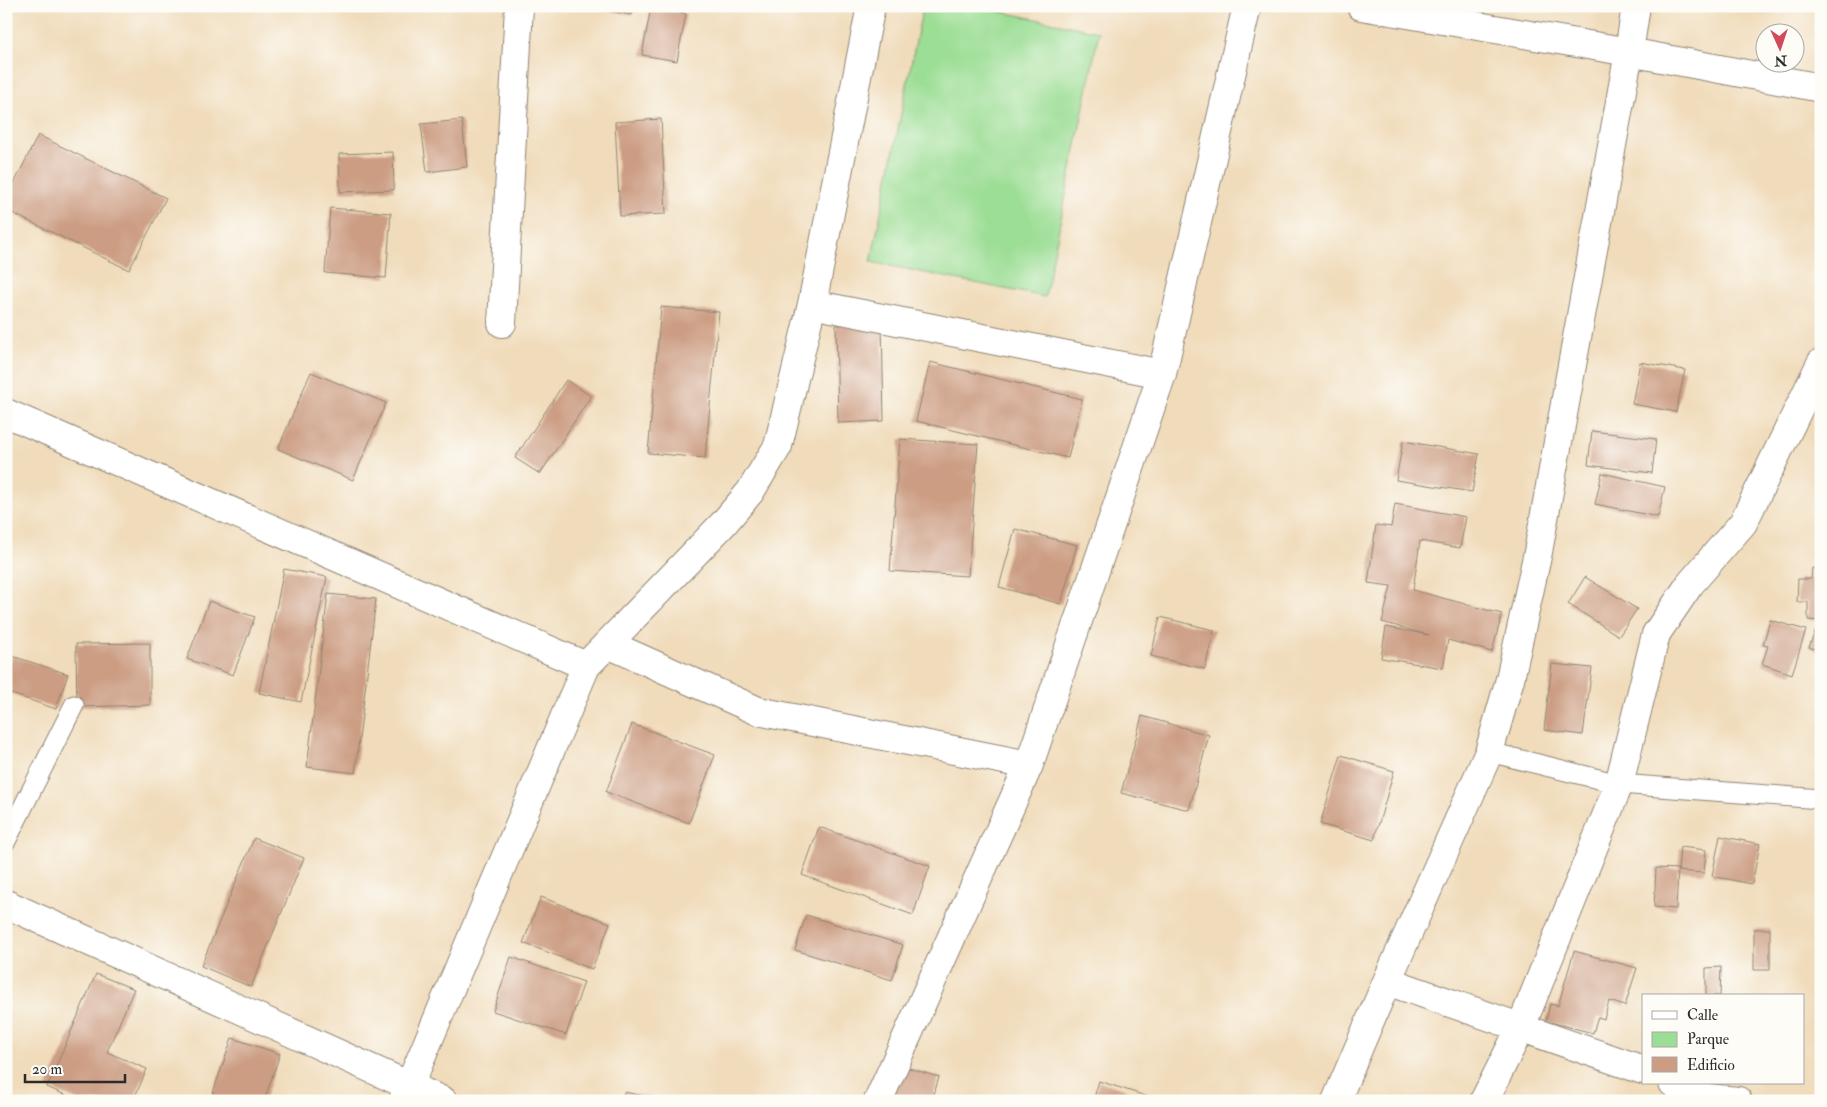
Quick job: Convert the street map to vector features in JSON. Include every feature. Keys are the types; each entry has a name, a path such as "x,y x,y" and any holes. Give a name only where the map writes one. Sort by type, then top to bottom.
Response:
{"street":[{"path":"502,323 519,6"},
{"path":"406,1094 586,666 723,524 750,492 778,446 812,304 871,6"},
{"path":"878,1101 1029,765 1162,374 1247,6"},
{"path":"1361,6 1629,52 1821,88"},
{"path":"1336,1101 1386,981 1489,752 1510,679 1538,552 1636,6"},
{"path":"812,304 1162,374"},
{"path":"1484,1101 1521,1027 1619,784 1656,634 1690,584 1743,523 1821,362"},
{"path":"6,413 586,666"},
{"path":"608,644 758,712 1029,765"},
{"path":"6,904 406,1094 442,1101"},
{"path":"1386,981 1642,1070"},
{"path":"1675,1084 1698,1097 1738,1101"}],"lane":[{"path":"6,841 74,705"},
{"path":"1489,752 1619,784 1821,799"}],"green space":[{"path":"923,6 973,6 1099,32 1045,297 871,262"}],"building":[{"path":"599,6 634,6 632,15 599,9"},
{"path":"651,7 686,14 677,61 642,55"},
{"path":"661,119 666,214 620,216 615,122"},
{"path":"462,120 467,167 427,172 421,124"},
{"path":"38,135 166,198 129,270 6,210 6,200"},
{"path":"393,152 394,190 340,192 339,154"},
{"path":"330,208 391,213 386,278 325,273"},
{"path":"661,307 719,312 705,458 648,453"},
{"path":"882,324 884,421 838,423 836,325"},
{"path":"930,362 1082,399 1068,458 916,421"},
{"path":"1640,362 1685,370 1676,412 1632,404"},
{"path":"311,372 386,403 353,480 278,449"},
{"path":"566,380 591,396 540,474 515,458"},
{"path":"1592,431 1656,439 1652,473 1588,465"},
{"path":"900,439 978,444 968,576 890,571"},
{"path":"1403,441 1479,454 1472,492 1396,480"},
{"path":"1602,473 1665,487 1658,517 1595,504"},
{"path":"1395,504 1466,517 1460,548 1420,541 1413,590 1502,614 1492,652 1448,640 1443,668 1381,658 1386,627 1429,635 1382,622 1391,586 1368,583 1376,525 1391,527"},
{"path":"1015,529 1077,545 1061,604 999,587"},
{"path":"1812,568 1821,569 1821,621 1808,620 1808,602 1797,602 1798,579 1811,579"},
{"path":"284,569 327,577 301,702 259,693"},
{"path":"1585,577 1637,609 1619,636 1568,604"},
{"path":"328,594 376,599 355,773 307,767"},
{"path":"209,601 255,617 233,675 187,659"},
{"path":"1160,617 1214,630 1205,669 1151,656"},
{"path":"1770,620 1806,630 1792,674 1762,664 1768,646 1763,645"},
{"path":"1819,622 1821,623 1821,652 1809,647"},
{"path":"150,643 150,705 77,707 76,644"},
{"path":"12,656 68,674 56,709 6,692 6,673"},
{"path":"1552,664 1592,668 1583,735 1544,730"},
{"path":"1142,716 1209,735 1189,810 1121,793"},
{"path":"632,724 715,755 689,823 606,792"},
{"path":"1341,755 1394,771 1374,840 1320,824"},
{"path":"819,827 930,866 913,915 802,875"},
{"path":"1720,836 1760,844 1752,884 1712,876"},
{"path":"254,838 304,858 251,987 201,966"},
{"path":"1680,847 1706,850 1704,873 1678,871"},
{"path":"1656,868 1678,869 1676,909 1654,907"},
{"path":"541,897 610,923 592,969 523,943"},
{"path":"806,915 903,945 892,980 795,950"},
{"path":"1754,929 1770,929 1770,970 1754,970"},
{"path":"1574,951 1637,968 1625,1006 1609,1001 1604,1019 1598,1017 1593,1033 1546,1021 1550,1004 1558,1006"},
{"path":"511,957 584,982 566,1035 493,1011"},
{"path":"1721,967 1720,994 1706,994 1706,968"},
{"path":"96,974 134,989 107,1052 147,1069 133,1101 79,1101 47,1087"},
{"path":"232,1038 280,1054 264,1101 210,1101"},
{"path":"895,1064 939,1077 932,1101 884,1101"},
{"path":"1099,1081 1158,1100 1158,1101 1093,1101"},
{"path":"624,1092 664,1100 664,1101 623,1101"}]}
